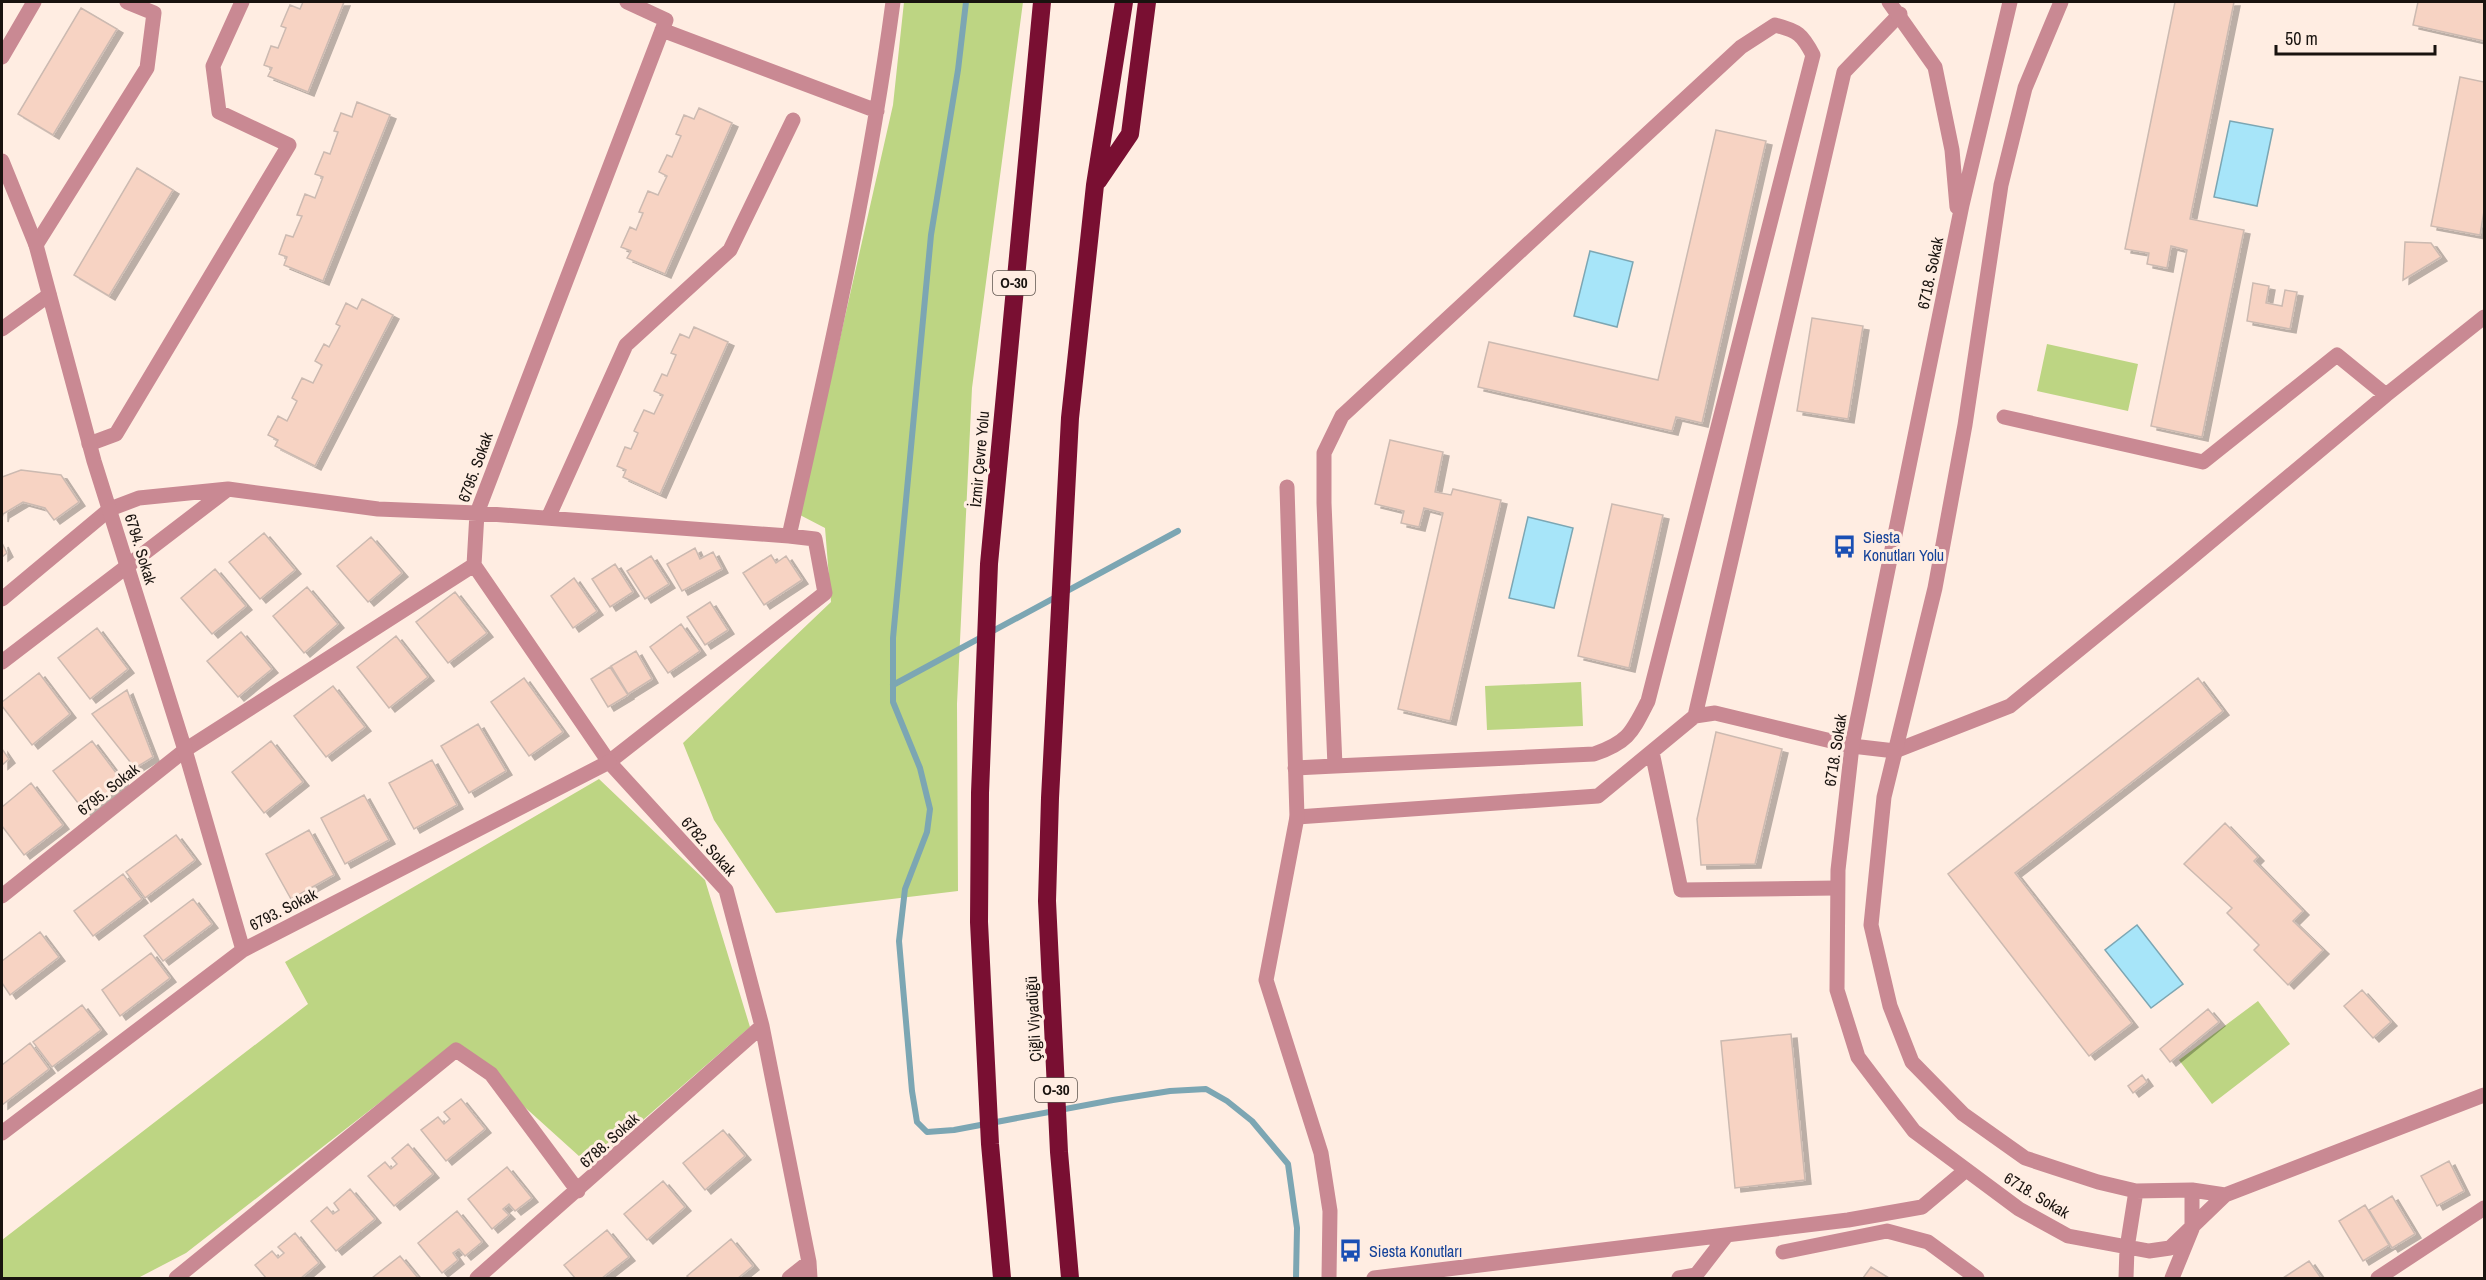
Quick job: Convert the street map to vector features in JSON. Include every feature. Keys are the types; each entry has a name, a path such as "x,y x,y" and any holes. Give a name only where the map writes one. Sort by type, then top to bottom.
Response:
{"highway":[{"name":"İzmir Çevre Yolu","path":"1002,1278 990,1144 979,922 984,683 989,564 1042,2"},
{"name":"O-30","path":"1095,185 1124,2"},
{"path":"1095,185 1130,134 1147,2"},
{"name":"Çiğli Viyadüğü","path":"1070,1278 1059,1152 1047,901 1066,471 1095,185"}],"street":[{"path":"2,57 34,2"},
{"path":"36,245 147,68 154,13 127,2"},
{"path":"89,444 116,434 289,145 219,112 213,66 242,2"},
{"path":"627,2 666,20 662,30 877,111"},
{"path":"2,598 110,509 139,498 228,489 378,509 477,513 789,536 844,289 877,111 893,2"},
{"path":"1889,2 1900,14 1935,67 1952,150 1958,225"},
{"path":"2009,2 2024,2"},
{"name":"6718. Sokak","path":"2009,2 1958,225 1852,746 1837,888 1837,990 1858,1057 1914,1131 2019,1209 2068,1236 2149,1251 2170,1248 2192,1229 2224,1195 2484,1095"},
{"name":"6718. Sokak","path":"2061,2 2025,88 2001,185 1961,448 1935,588 1884,797 1872,925 1890,1006 1912,1062 1963,1114 2025,1158 2098,1182 2136,1191 2192,1190 2224,1195"},
{"path":"1695,716 1844,72 1900,14"},
{"path":"1295,768 1594,754 1615,747 1632,732 1648,700 1813,55 1804,38 1794,30 1775,25 1741,47 1342,416 1324,453 1335,766"},
{"name":"6795. Sokak","path":"2,896 185,750 474,565 477,513 662,30"},
{"path":"548,518 626,345 730,250 793,120"},
{"name":"6794. Sokak","path":"2,161 36,245 89,444 185,750 243,950"},
{"path":"2,329 49,296"},
{"path":"1297,817 1598,796 1695,716 1715,712 1852,746 1895,751 2010,706 2386,395 2484,317"},
{"path":"2004,417 2203,462 2337,355 2386,395"},
{"path":"1287,487 1297,817 1266,980 1321,1153 1330,1211 1329,1278"},
{"path":"2,662 228,489"},
{"name":"6793. Sokak","path":"2,1132 243,950 609,762 825,593 815,539 789,536"},
{"name":"6782. Sokak","path":"474,565 609,762 726,890 762,1026 809,1262 810,1278"},
{"path":"1652,752 1681,890 1837,888"},
{"name":"6788. Sokak","path":"477,1278 762,1026"},
{"path":"176,1278 456,1050 490,1074 578,1191"},
{"path":"1374,1278 1848,1220 1922,1208 1966,1170"},
{"path":"2172,1278 2192,1229 2192,1190"},
{"path":"2126,1278 2127,1248 2136,1191"},
{"path":"2378,1278 2484,1208"},
{"path":"1783,1252 1887,1231 1928,1242 1977,1278"},
{"path":"1679,1278 1696,1275 1727,1235"},
{"path":"789,1278 809,1262"}],"green space":[{"path":"904,2 1023,2 972,388 957,704 958,891 776,913 714,820 683,743 831,602 825,528 800,515 893,105"},
{"path":"2047,344 2138,364 2128,411 2037,391"},
{"path":"1581,682 1583,726 1487,730 1485,686"},
{"path":"599,779 705,880 750,1027 590,1166 455,1044 186,1253 138,1278 2,1278 2,1240 308,1004 285,962"},
{"path":"2258,1001 2290,1044 2212,1104 2179,1060"}],"water":[{"path":"2230,121 2273,129 2257,206 2214,197"},
{"path":"1590,251 1633,262 1617,327 1574,316"},
{"path":"1528,517 1573,528 1554,608 1509,598"},
{"path":"2137,925 2183,984 2151,1008 2105,950"}],"building":[{"path":"303,2 344,2 308,92 268,76 272,68 264,65 271,46 278,48 286,28 281,26 290,5 300,9"},
{"path":"2175,2 2234,2 2190,219 2244,230 2202,437 2151,426 2187,250 2171,246 2167,268 2147,264 2149,253 2125,249"},
{"path":"2418,2 2484,2 2484,41 2413,25"},
{"path":"81,8 117,29 53,135 18,114"},
{"path":"2460,77 2484,82 2484,211 2480,235 2431,226"},
{"path":"357,102 390,115 323,281 284,265 287,257 279,254 286,235 293,237 302,216 297,215 305,194 315,198 323,177 315,174 324,152 330,154 338,132 334,131 341,113 352,117"},
{"path":"699,108 732,123 665,274 627,258 631,251 621,247 630,227 636,230 643,213 639,212 648,191 658,195 667,176 659,172 667,155 672,157 681,136 676,134 684,115 694,119"},
{"path":"1716,130 1766,141 1702,423 1676,417 1672,431 1478,387 1489,342 1658,380"},
{"path":"137,168 173,190 109,296 74,275"},
{"path":"2405,242 2431,243 2441,257 2403,280"},
{"path":"2253,283 2269,286 2266,303 2282,306 2285,290 2297,292 2290,329 2247,321"},
{"path":"362,299 393,315 315,466 275,446 278,440 268,435 278,416 287,421 297,401 292,398 302,378 313,383 322,365 315,361 324,344 329,347 340,326 336,324 346,303 357,309"},
{"path":"1812,318 1863,326 1848,419 1797,411"},
{"path":"694,327 728,342 660,494 623,477 626,470 617,466 625,447 631,449 638,433 634,431 644,410 654,414 663,395 654,391 662,374 667,376 676,355 671,353 680,334 689,338"},
{"path":"1390,440 1443,452 1435,492 1451,495 1453,489 1501,500 1450,721 1398,709 1443,513 1424,508 1419,527 1401,523 1404,511 1375,504"},
{"path":"21,470 61,475 79,502 54,520 45,508 23,502 3,514 2,518 2,477"},
{"path":"1612,504 1663,515 1629,668 1578,656"},
{"path":"264,533 295,570 260,599 229,562"},
{"path":"371,537 402,573 368,602 337,566"},
{"path":"2,543 7,553 2,557"},
{"path":"695,548 700,559 713,552 722,569 682,591 667,564"},
{"path":"771,555 776,563 786,556 802,580 764,605 743,573"},
{"path":"651,556 669,584 645,599 627,571"},
{"path":"615,564 633,592 610,607 592,579"},
{"path":"215,569 246,606 212,634 181,598"},
{"path":"574,578 597,611 573,628 551,596"},
{"path":"307,587 338,624 304,653 273,616"},
{"path":"455,592 487,633 448,663 416,622"},
{"path":"710,602 728,630 705,645 687,617"},
{"path":"681,624 700,651 668,673 650,647"},
{"path":"97,628 128,669 90,699 58,658"},
{"path":"241,632 272,669 238,697 207,661"},
{"path":"396,636 428,677 389,708 357,667"},
{"path":"636,651 652,679 628,694 611,666"},
{"path":"610,667 628,695 608,707 591,679"},
{"path":"39,673 70,714 32,745 2,706 2,702"},
{"path":"524,678 563,732 529,756 491,702"},
{"path":"2198,678 2223,711 2015,873 2132,1023 2089,1056 1948,874"},
{"path":"333,686 365,727 326,757 294,716"},
{"path":"127,690 153,757 135,768 92,714"},
{"path":"478,724 506,771 469,793 441,746"},
{"path":"1716,732 1782,749 1755,864 1701,865 1697,819"},
{"path":"92,741 123,782 85,812 53,771"},
{"path":"271,741 303,782 264,813 232,772"},
{"path":"2,749 9,759 2,765"},
{"path":"432,760 457,805 414,829 389,783"},
{"path":"31,783 63,825 24,855 2,826 2,807"},
{"path":"364,795 389,840 345,864 321,818"},
{"path":"2225,823 2258,857 2254,861 2303,911 2293,921 2323,950 2288,985 2254,950 2259,945 2227,913 2232,908 2184,864"},
{"path":"309,830 334,875 291,899 266,854"},
{"path":"176,835 195,860 145,898 126,872"},
{"path":"123,874 142,899 93,936 74,911"},
{"path":"193,899 212,924 163,961 144,936"},
{"path":"40,932 59,957 10,995 2,983 2,961"},
{"path":"151,953 170,978 120,1016 102,990"},
{"path":"2362,990 2391,1022 2373,1038 2344,1006"},
{"path":"82,1005 101,1030 52,1067 33,1042"},
{"path":"2208,1009 2219,1022 2170,1062 2160,1049"},
{"path":"1791,1034 1805,1180 1735,1188 1721,1041"},
{"path":"30,1043 49,1069 2,1105 2,1065"},
{"path":"2142,1075 2147,1082 2133,1093 2128,1086"},
{"path":"461,1099 485,1129 446,1161 421,1130 438,1117 444,1124 450,1119 444,1112"},
{"path":"723,1130 745,1156 705,1190 683,1163"},
{"path":"408,1144 433,1174 394,1206 368,1176 385,1162 391,1169 397,1164 392,1158"},
{"path":"2449,1161 2464,1191 2437,1206 2421,1176"},
{"path":"507,1167 532,1198 515,1211 509,1204 503,1209 509,1215 492,1229 468,1199"},
{"path":"663,1181 685,1207 647,1240 624,1214"},
{"path":"350,1189 375,1219 336,1251 311,1221 327,1207 333,1214 339,1210 334,1203"},
{"path":"2392,1196 2415,1234 2392,1248 2369,1210"},
{"path":"2365,1205 2389,1245 2363,1261 2339,1221"},
{"path":"457,1211 482,1242 465,1256 459,1249 453,1253 458,1260 442,1273 418,1243"},
{"path":"607,1230 629,1257 602,1278 575,1278 564,1265"},
{"path":"295,1233 319,1263 301,1278 266,1278 255,1265 272,1251 278,1258 284,1253 278,1247"},
{"path":"731,1239 753,1266 738,1278 689,1278 687,1276"},
{"path":"400,1256 418,1278 372,1278"},
{"path":"2309,1261 2321,1278 2283,1278"},
{"path":"1871,1267 1889,1278 1863,1278"}],"waterway":[{"path":"966,2 958,70 931,235 893,638 893,702 920,768 930,809 927,832 905,889 899,941 912,1091 917,1122 927,1132 954,1130 1113,1100 1170,1091 1206,1089 1227,1101 1252,1121 1288,1164 1297,1228 1296,1278"},
{"path":"893,685 1178,531"}],"place":[{"name":"Siesta Konutları Yolu","path":"1845,546"},
{"name":"Siesta Konutları","path":"1351,1251"}]}
